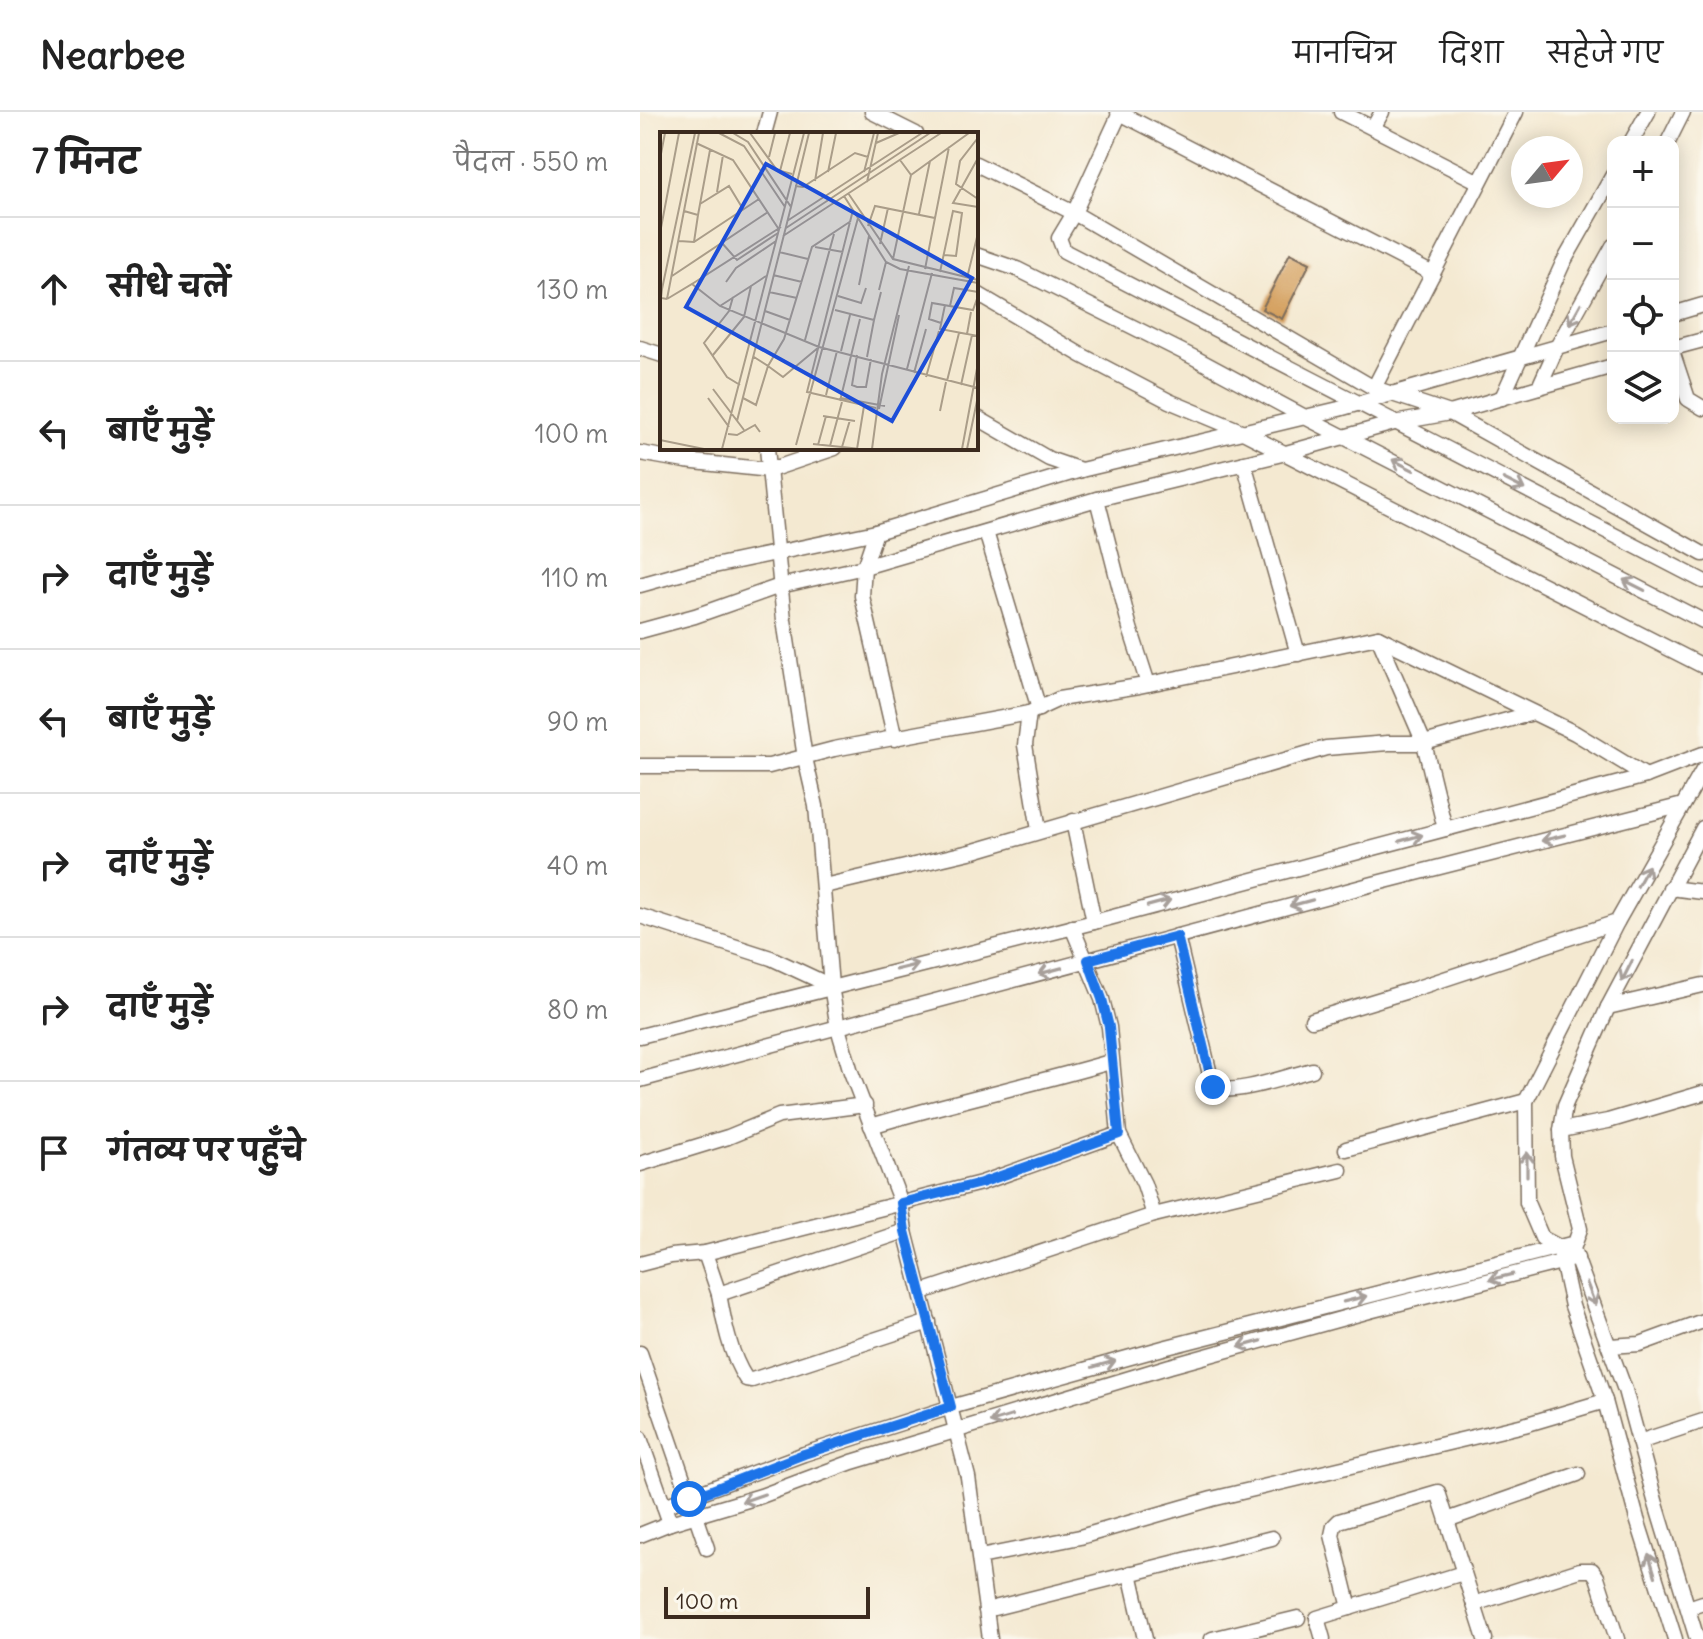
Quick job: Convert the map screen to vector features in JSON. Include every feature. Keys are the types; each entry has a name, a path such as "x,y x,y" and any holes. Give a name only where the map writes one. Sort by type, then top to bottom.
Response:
{"street":[{"path":"765,132 770,112"},
{"path":"872,112 912,132"},
{"path":"1433,274 1119,112 1074,213 1059,238 1064,251 1703,581"},
{"path":"1341,112 1479,182"},
{"path":"1373,128 1382,112"},
{"path":"1374,388 1516,112"},
{"path":"1634,136 1648,112"},
{"path":"1671,136 1683,112"},
{"path":"978,165 1074,213 1374,388 1450,413 1703,554"},
{"path":"1502,398 1563,263 1607,186"},
{"path":"978,256 1017,269 1195,358 1703,621"},
{"path":"1539,387 1557,347 1607,257"},
{"path":"978,294 1169,401 1286,453 1703,666"},
{"path":"1679,312 1703,305"},
{"path":"640,585 690,571 876,532 1081,470 1393,395 1607,333"},
{"path":"1679,349 1703,340"},
{"path":"640,348 660,354"},
{"path":"1673,352 1688,399 1703,408"},
{"path":"640,631 695,616 780,586 864,567 1097,499 1394,423 1450,413 1607,368"},
{"path":"978,418 1049,459 1081,470"},
{"path":"767,450 780,586 805,758 816,806 831,986 838,1028 851,1072 901,1203 905,1231 968,1477 990,1639"},
{"path":"640,453 770,470 829,450"},
{"path":"1244,463 1298,654"},
{"path":"1097,499 1130,628 1148,684"},
{"path":"876,532 864,567 862,596 895,739"},
{"path":"986,532 1034,711 1025,731 1025,745 1039,830"},
{"path":"1378,637 1424,743 1445,829"},
{"path":"640,766 769,766 834,749 1034,711 1059,699 1378,637 1575,733 1646,776"},
{"path":"824,886 974,851 1326,748 1424,743 1533,713"},
{"path":"640,1036 1094,922 1646,776 1703,754"},
{"path":"1675,1639 1637,1519 1605,1401 1572,1306 1560,1254 1542,1238 1527,1203 1526,1101 1617,922 1703,770"},
{"path":"640,1080 1683,805"},
{"path":"1073,821 1094,922"},
{"path":"1697,1639 1610,1346 1576,1251 1580,1229 1562,1156 1561,1130 1565,1105 1608,1007 1703,828"},
{"path":"1670,888 1703,892"},
{"path":"640,916 771,958 831,986"},
{"path":"1312,1020 1617,922"},
{"path":"1072,927 1088,960 1109,1027 1119,1134 1144,1184 1154,1215"},
{"path":"1177,936 1213,1087 1220,1091 1235,1089 1312,1070"},
{"path":"1608,1007 1703,985"},
{"path":"871,1126 969,1097 1048,1080 1110,1062"},
{"path":"1561,1130 1608,1121 1703,1093"},
{"path":"1346,1149 1526,1101"},
{"path":"640,1164 728,1137 779,1116 865,1105"},
{"path":"640,1264 671,1256 705,1253 981,1183 1119,1134"},
{"path":"922,1292 1154,1215 1340,1170"},
{"path":"719,1294 905,1231"},
{"path":"664,1506 804,1454 951,1407 1163,1348 1576,1251"},
{"path":"705,1253 719,1294 725,1326 746,1379 752,1380 929,1322"},
{"path":"640,1535 852,1462 957,1433 1170,1366 1560,1254"},
{"path":"1610,1346 1640,1344 1703,1321"},
{"path":"640,1353 707,1548"},
{"path":"980,1557 1080,1537 1212,1499 1524,1425 1605,1401"},
{"path":"1639,1442 1703,1421"},
{"path":"640,1438 670,1523"},
{"path":"1447,1520 1578,1474"},
{"path":"1350,1608 1332,1535 1334,1526 1339,1521 1438,1492 1485,1639"},
{"path":"986,1610 1272,1538"},
{"path":"1474,1604 1580,1570 1592,1570 1617,1639"},
{"path":"1130,1573 1145,1639"},
{"path":"1323,1639 1317,1618 1463,1573"},
{"path":"1688,1608 1703,1603"},
{"path":"1212,1639 1298,1618"}],"building":[{"path":"1290,253 1310,263 1282,319 1262,309"}],"route":[{"path":"689,1499 804,1454 951,1407 905,1231 901,1203 981,1183 1119,1134 1109,1027 1088,960 1177,936 1213,1087"}]}
